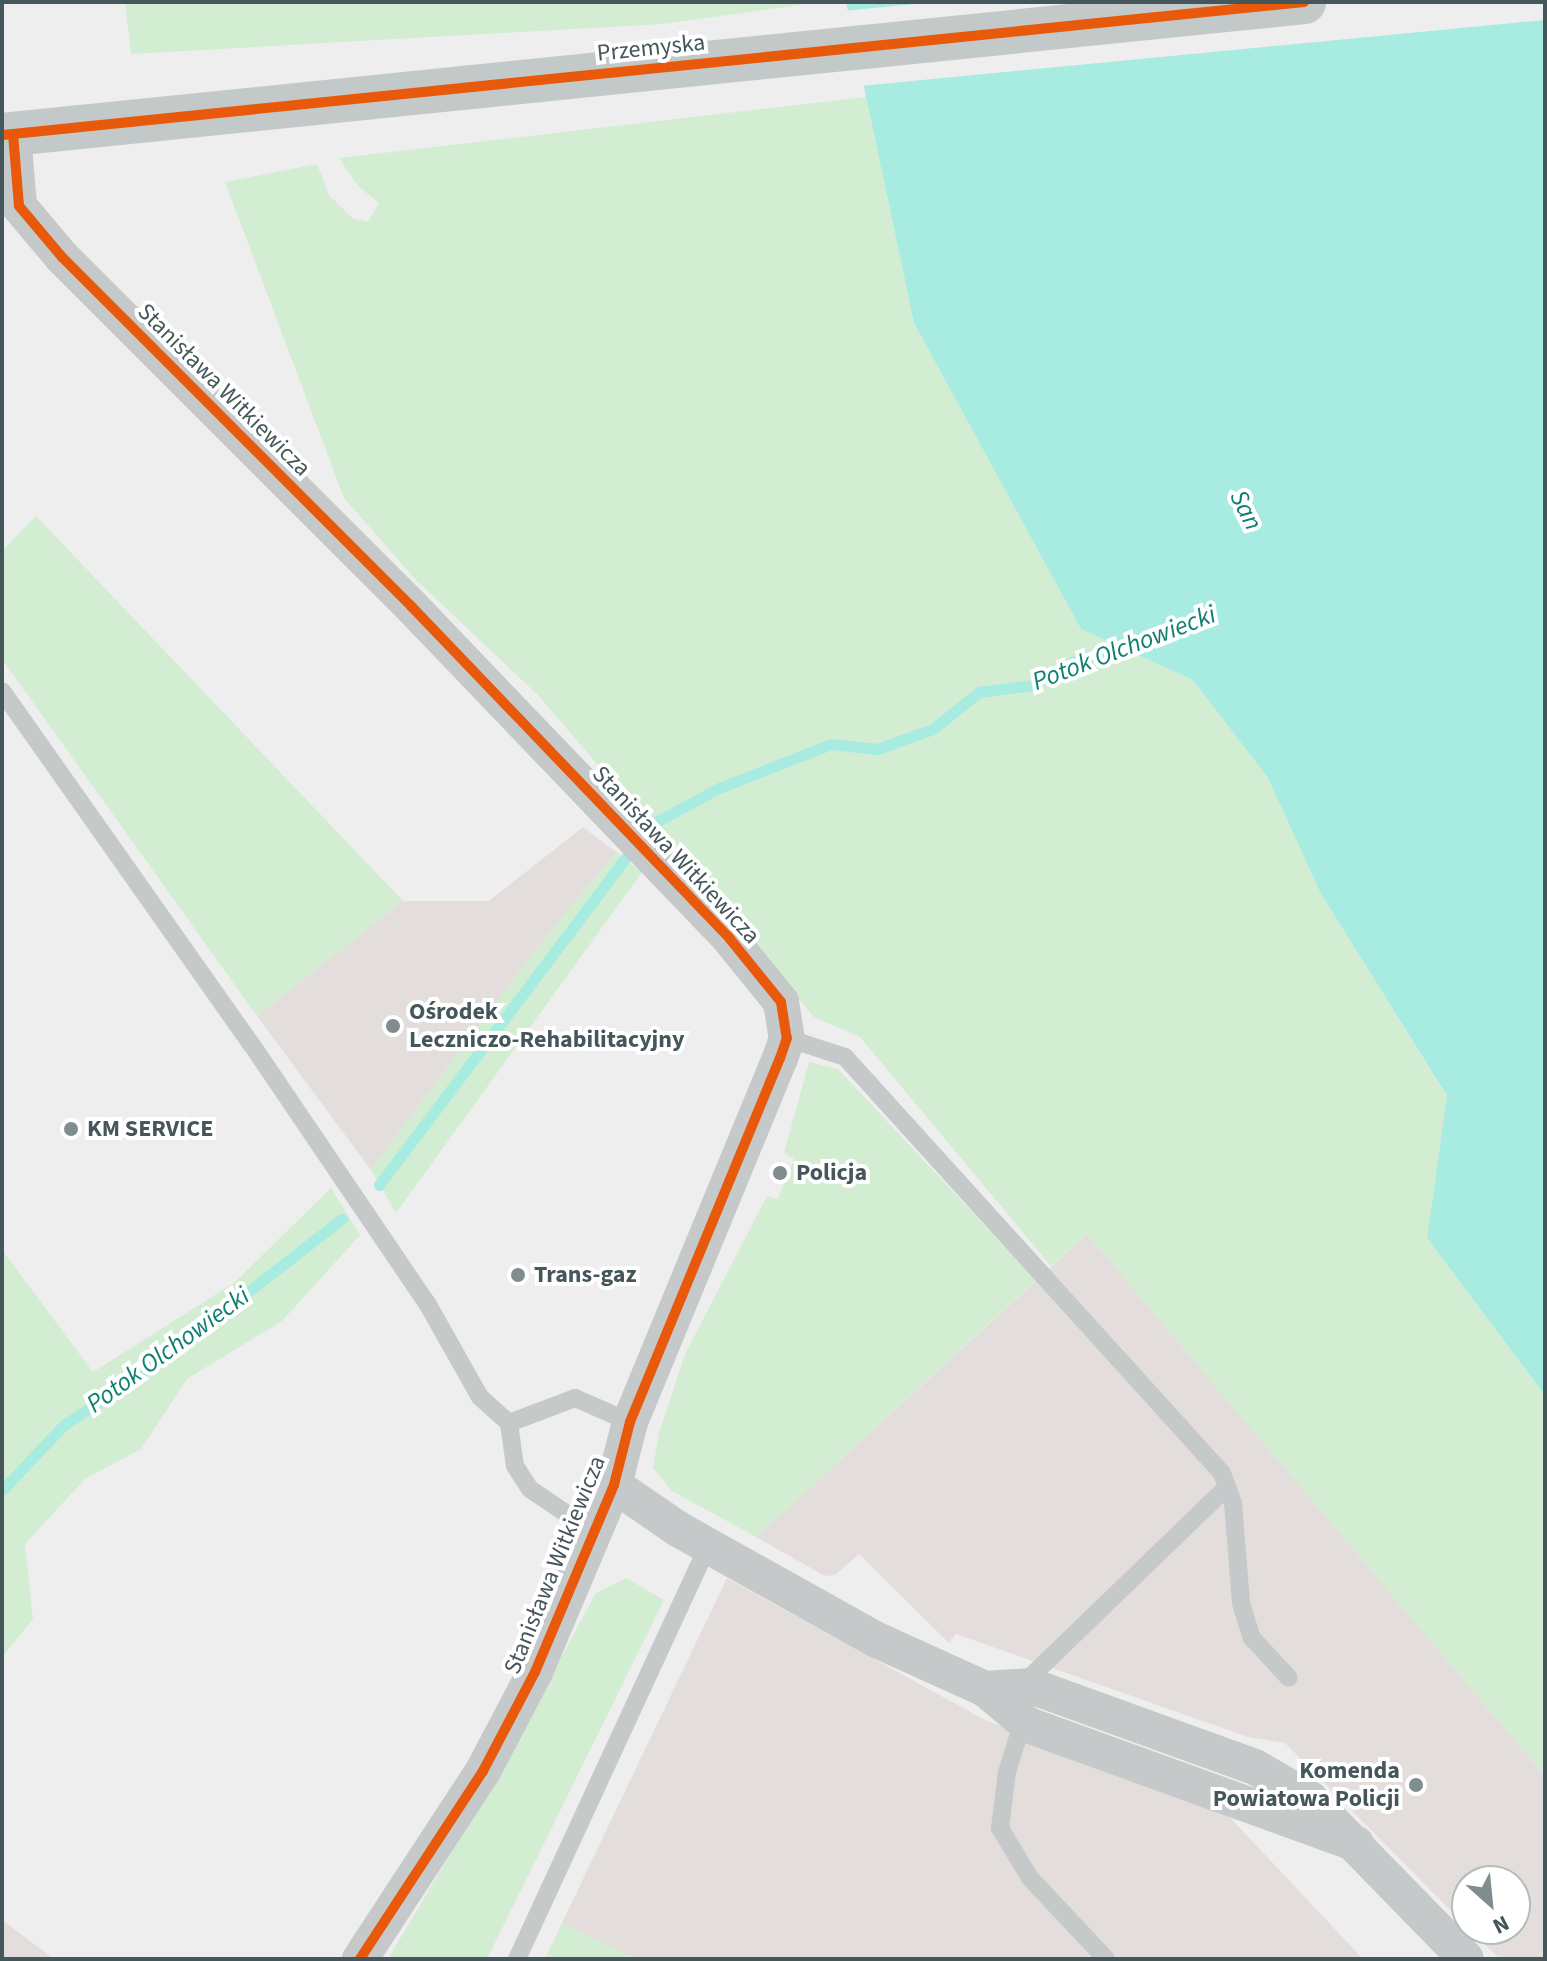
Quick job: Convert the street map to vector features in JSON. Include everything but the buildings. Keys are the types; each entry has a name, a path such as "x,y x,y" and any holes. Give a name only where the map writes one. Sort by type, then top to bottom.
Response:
{"main road":[{"name":"Przemyska","path":"8,134 1304,2"}],"street":[{"name":"Stanisława Witkiewicza","path":"8,134 10,214 62,257 411,606 730,939 781,1002 787,1038 756,1123 630,1422 614,1485 535,1672 483,1771 360,1959"},
{"name":"Stanisława Witkiewicza","path":"614,1485 708,1546 877,1640 985,1689 1023,1721 1356,1844"},
{"name":"Stanisława Witkiewicza","path":"985,1689 1023,1684 1255,1767 1310,1799 1466,1959"}],"lane":[{"path":"2,691 261,1058 427,1303 480,1397 509,1423 515,1466 530,1489 595,1533"},
{"path":"787,1038 845,1057 1222,1473 1227,1487 1241,1603 1252,1638 1289,1678"},
{"path":"509,1423 575,1398 630,1422"},
{"path":"1023,1684 1227,1487"},
{"path":"517,1959 708,1546"},
{"path":"1023,1721 1007,1772 1000,1828 1030,1878 1106,1959"}],"shaded area":[{"path":"125,2 821,2 662,24 131,54"},
{"path":"866,97 914,323 1081,629 1193,680 1268,778 1321,894 1447,1097 1427,1238 1545,1395 1545,1776 1087,1234 1051,1266 860,1037 814,1017 538,695 415,579 344,498 225,182 317,164 329,195 352,218 368,222 379,203 358,186 339,158"},
{"path":"36,516 403,901 257,1016 2,659 2,551"},
{"path":"583,827 616,852 530,957 371,1170 257,1016 403,901 489,901"},
{"path":"616,852 642,872 396,1213 371,1170 530,957"},
{"path":"809,1062 838,1069 1036,1280 756,1537 672,1491 653,1468 659,1433 685,1354 767,1196 778,1199 794,1159 784,1153"},
{"path":"331,1188 360,1235 282,1321 187,1379 141,1449 85,1479 25,1544 33,1619 2,1657 2,1250 93,1372 234,1283"},
{"path":"1087,1234 1545,1776 1545,1959 1500,1959 1486,1945 1531,1945 1531,1865 1451,1865 1451,1911 1285,1743 1248,1737 956,1634 949,1643 859,1554 835,1575 825,1576 756,1537"},
{"path":"626,1578 664,1600 487,1959 388,1959 499,1772 596,1593"},
{"path":"727,1578 983,1719 1223,1810 1363,1959 635,1959 562,1923"},
{"path":"2,1920 54,1959 2,1959"},
{"path":"562,1923 635,1959 545,1959"}],"water":[{"name":"San","path":"846,2 1545,2 1545,1395 1427,1238 1447,1096 1321,894 1268,778 1193,680 1081,629 914,323"}],"pier":[{"path":"935,2 1545,2 1545,20 860,86 843,11"}],"waterway":[{"name":"Potok Olchowiecki","path":"656,822 719,788 831,744 877,749 933,729 979,692 1033,685 1072,662 1132,642"},
{"name":"Potok Olchowiecki","path":"379,1185 631,850"},
{"name":"Potok Olchowiecki","path":"2,1490 64,1425 151,1367 342,1219"}],"cycle path":[{"path":"3,135 1304,2"},
{"path":"13,134 19,206 62,257 411,606 730,939 781,1002 787,1038 780,1058 630,1422 614,1485 535,1672 483,1771 360,1959"}],"place":[{"name":"Ośrodek Leczniczo-Rehabilitacyjny","path":"393,1026"},
{"name":"KM SERVICE","path":"71,1129"},
{"name":"Policja","path":"780,1173"},
{"name":"Trans-gaz","path":"518,1275"},
{"name":"Komenda Powiatowa Policji","path":"1416,1785"}]}
